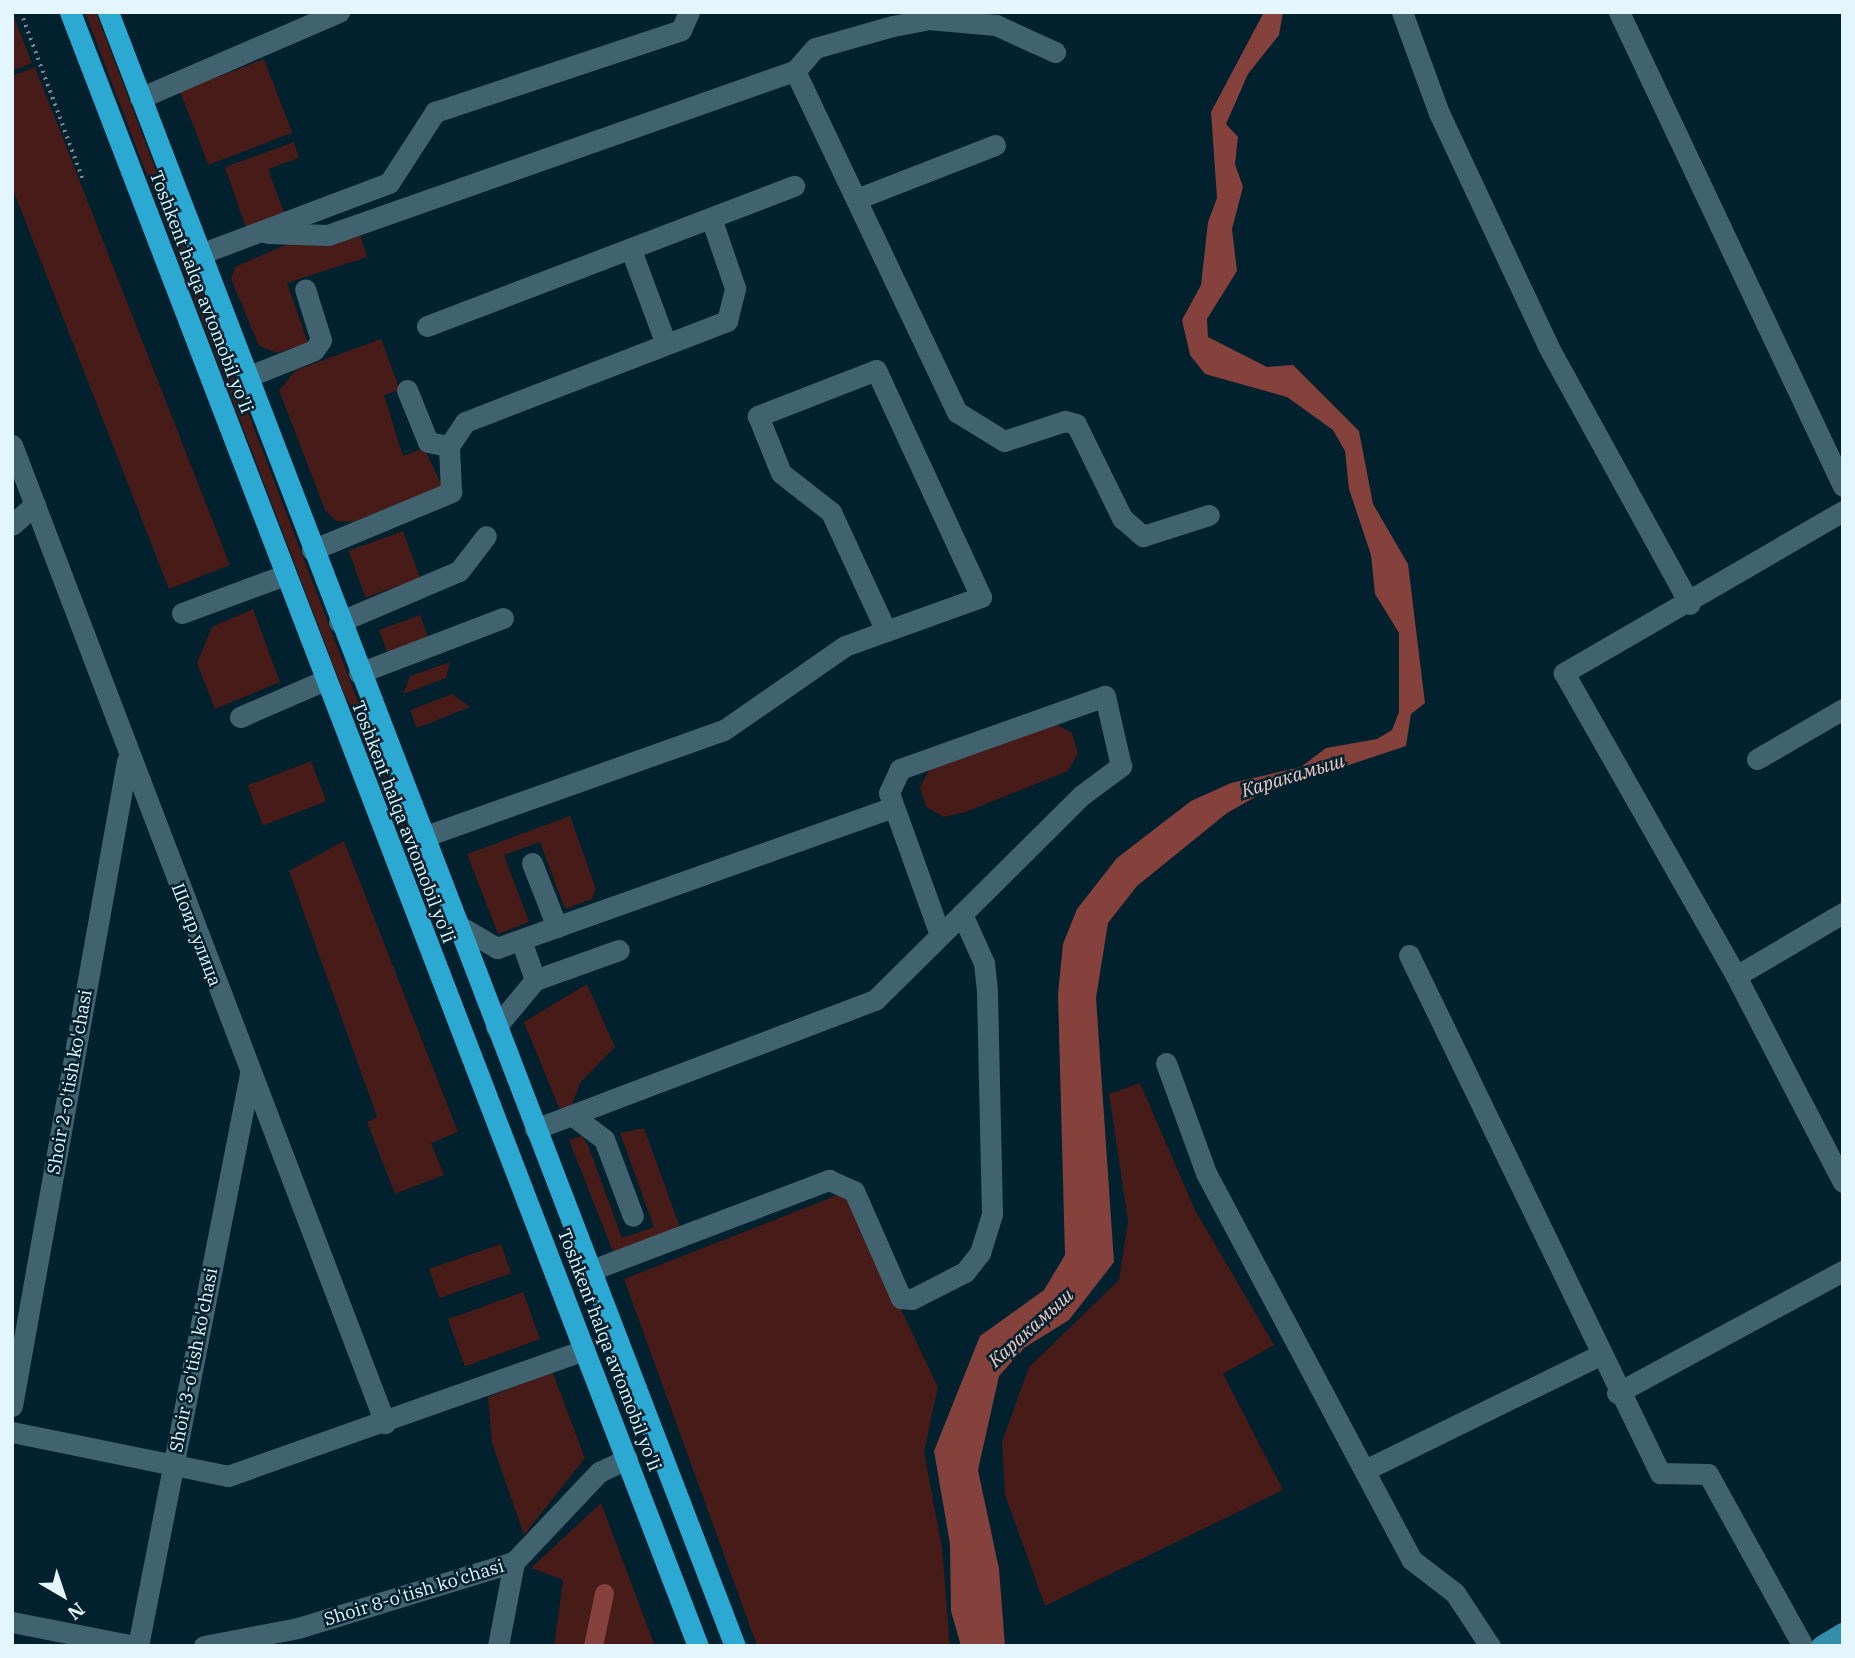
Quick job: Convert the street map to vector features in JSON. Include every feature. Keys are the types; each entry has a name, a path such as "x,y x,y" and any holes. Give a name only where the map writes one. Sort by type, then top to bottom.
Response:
{"highway":[{"name":"Toshkent halqa avtomobil yo'li","path":"70,12 447,1000 698,1646"},
{"name":"Toshkent halqa avtomobil yo'li","path":"108,12 339,622 735,1646"},
{"path":"447,1000 481,986"}],"main road":[{"path":"1821,1646 1843,1633"}],"street":[{"path":"140,98 339,12"},
{"path":"200,254 267,233 389,183 435,112 681,30 689,12"},
{"path":"1402,12 1440,113 1549,348 1690,604"},
{"path":"1619,12 1843,486"},
{"path":"267,233 328,235 795,71 815,48 892,19 996,24 1055,52"},
{"path":"795,71 859,198 957,412 1004,441 1065,421 1076,424 1122,518 1143,536 1209,514"},
{"path":"859,198 995,145"},
{"path":"427,326 794,186"},
{"path":"312,551 451,492 449,446 465,422 726,321 735,304 711,218"},
{"path":"631,250 666,344"},
{"path":"247,377 314,350 320,340 305,289"},
{"path":"423,837 724,730 845,646 886,632 981,597 876,370 758,416 781,473 831,512 886,632"},
{"path":"407,390 428,442 449,446"},
{"name":"Шоир улица","path":"12,445 128,759 385,1423"},
{"path":"12,525 35,504"},
{"path":"1843,512 1690,604 1564,673 1736,976 1843,1182"},
{"path":"339,622 458,571 486,537"},
{"path":"183,613 285,575"},
{"path":"359,673 503,618"},
{"path":"240,717 325,680"},
{"path":"535,1129 875,1000 1082,795 1121,766 1105,696 900,769 889,793 940,935"},
{"path":"1756,759 1843,709"},
{"name":"Shoir 2-o'tish ko'chasi","path":"12,1406 128,759"},
{"path":"456,924 496,948 894,807"},
{"path":"532,863 557,927"},
{"path":"1736,976 1843,913"},
{"path":"589,1271 829,1180 854,1191 901,1298 912,1299 965,1272 980,1254 992,1214 987,991 984,963 962,914"},
{"path":"521,940 535,980"},
{"path":"496,1027 535,980 618,950"},
{"path":"1409,955 1618,1393 1660,1473 1708,1474 1803,1646"},
{"path":"1166,1063 1206,1172 1412,1560 1455,1593 1490,1646"},
{"name":"Shoir 3-o'tish ko'chasi","path":"136,1646 250,1074"},
{"path":"572,1115 604,1139 633,1216"},
{"path":"1618,1393 1843,1271"},
{"path":"12,1432 228,1476 385,1423 584,1350"},
{"path":"1364,1469 1600,1355"},
{"name":"Shoir 8-o'tish ko'chasi","path":"204,1646 296,1637 514,1562 599,1472 627,1460"},
{"path":"498,1646 514,1562"},
{"path":"12,1622 136,1646"}],"path":[{"path":"21,12 83,180"}],"shaded area":[{"path":"12,12 32,63 12,71"},
{"path":"85,12 96,12 436,907 341,686"},
{"path":"264,59 292,133 208,165 180,91"},
{"path":"35,67 230,565 169,589 12,187 12,76"},
{"path":"294,142 299,158 268,169 286,218 247,231 225,167"},
{"path":"359,231 367,257 287,283 308,343 277,353 259,346 231,279 235,267 294,241 315,246"},
{"path":"381,339 400,390 384,395 403,456 424,448 442,486 353,522 336,521 325,510 279,390 296,370"},
{"path":"403,531 420,578 366,598 348,551"},
{"path":"253,609 280,682 215,709 197,663 212,627"},
{"path":"420,615 430,642 387,652 379,630"},
{"path":"450,662 446,678 403,694 410,676"},
{"path":"452,694 470,707 417,728 410,710"},
{"path":"1054,723 1072,733 1078,753 1068,771 966,812 944,817 926,807 920,787 930,768"},
{"path":"311,761 326,801 263,826 248,785"},
{"path":"570,816 596,889 592,899 565,909 540,842 504,855 529,922 498,934 467,854"},
{"path":"344,841 458,1132 431,1143 444,1175 395,1194 367,1122 377,1117 289,871"},
{"path":"587,984 615,1047 580,1083 570,1110 559,1108 524,1022"},
{"path":"1140,1083 1195,1210 1274,1345 1223,1374 1283,1490 1045,1606 1005,1495 1002,1442 1029,1367 1119,1280 1128,1221 1109,1094"},
{"path":"644,1128 681,1230 615,1257 569,1140 582,1136 588,1145 622,1238 654,1227 620,1133"},
{"path":"845,1192 938,1387 924,1452 942,1547 950,1646 757,1646 624,1279"},
{"path":"501,1244 511,1273 439,1298 429,1269"},
{"path":"523,1292 540,1339 465,1366 448,1319"},
{"path":"552,1371 585,1458 524,1535 492,1443 488,1397"},
{"path":"601,1503 655,1646 554,1646 563,1580 531,1568"}],"water":[{"name":"Каракамыш","path":"1264,12 1283,12 1279,35 1248,74 1226,124 1238,137 1235,164 1243,187 1232,229 1237,271 1207,319 1208,337 1267,367 1293,365 1359,431 1373,504 1408,564 1425,703 1411,714 1406,746 1259,795 1227,813 1137,886 1108,923 1096,998 1114,1262 1069,1320 1024,1348 999,1376 978,1470 999,1569 1005,1646 961,1646 951,1611 950,1544 934,1451 980,1336 1044,1290 1065,1255 1058,994 1063,944 1077,909 1117,858 1191,801 1231,783 1301,767 1326,748 1377,739 1392,730 1399,712 1399,633 1375,594 1371,555 1349,489 1345,451 1333,430 1287,397 1205,374 1190,355 1182,320 1201,285 1208,222 1217,198 1211,112"}],"waterway":[{"path":"593,1646 604,1593"}]}
